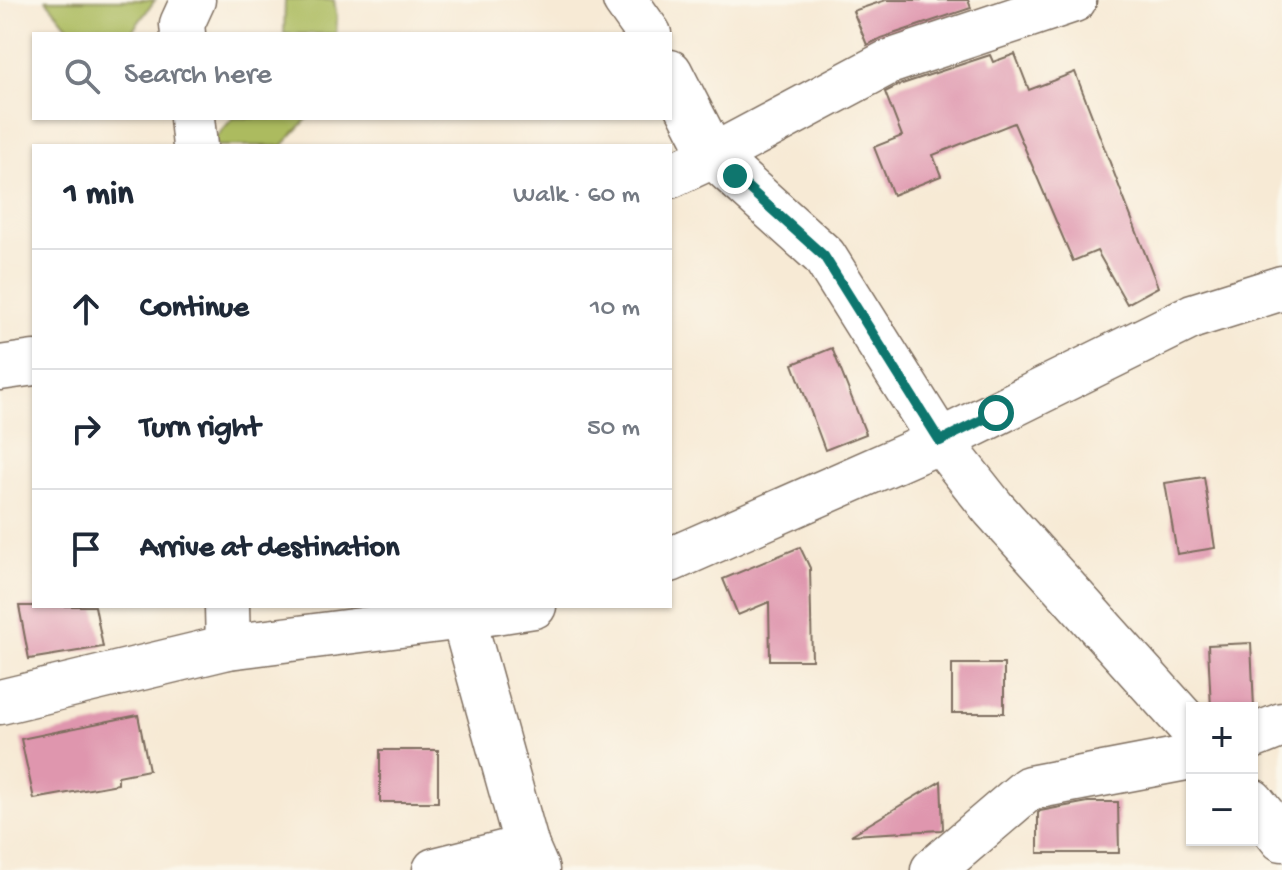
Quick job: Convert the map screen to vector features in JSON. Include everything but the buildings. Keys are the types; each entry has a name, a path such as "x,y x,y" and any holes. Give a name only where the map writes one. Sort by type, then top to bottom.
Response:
{"street":[{"path":"179,0 182,32"},
{"path":"182,32 182,24 193,0"},
{"path":"625,0 648,32"},
{"path":"672,175 889,62 1074,0"},
{"path":"672,76 713,156 824,256 940,441 993,508 1186,722"},
{"path":"190,120 193,144"},
{"path":"672,559 940,441 1193,316 1282,288"},
{"path":"0,368 32,363"},
{"path":"0,702 227,626 463,617 521,608"},
{"path":"435,870 532,858 463,617"},
{"path":"1258,735 1282,725"},
{"path":"933,870 1029,788 1186,758"},
{"path":"1258,809 1282,839"}],"green space":[{"path":"46,0 155,0 131,32 72,32"},
{"path":"285,0 334,0 336,32 284,32"},
{"path":"231,120 306,120 284,144 214,144"}],"route":[{"path":"735,176 824,256 940,441 996,413"}]}
